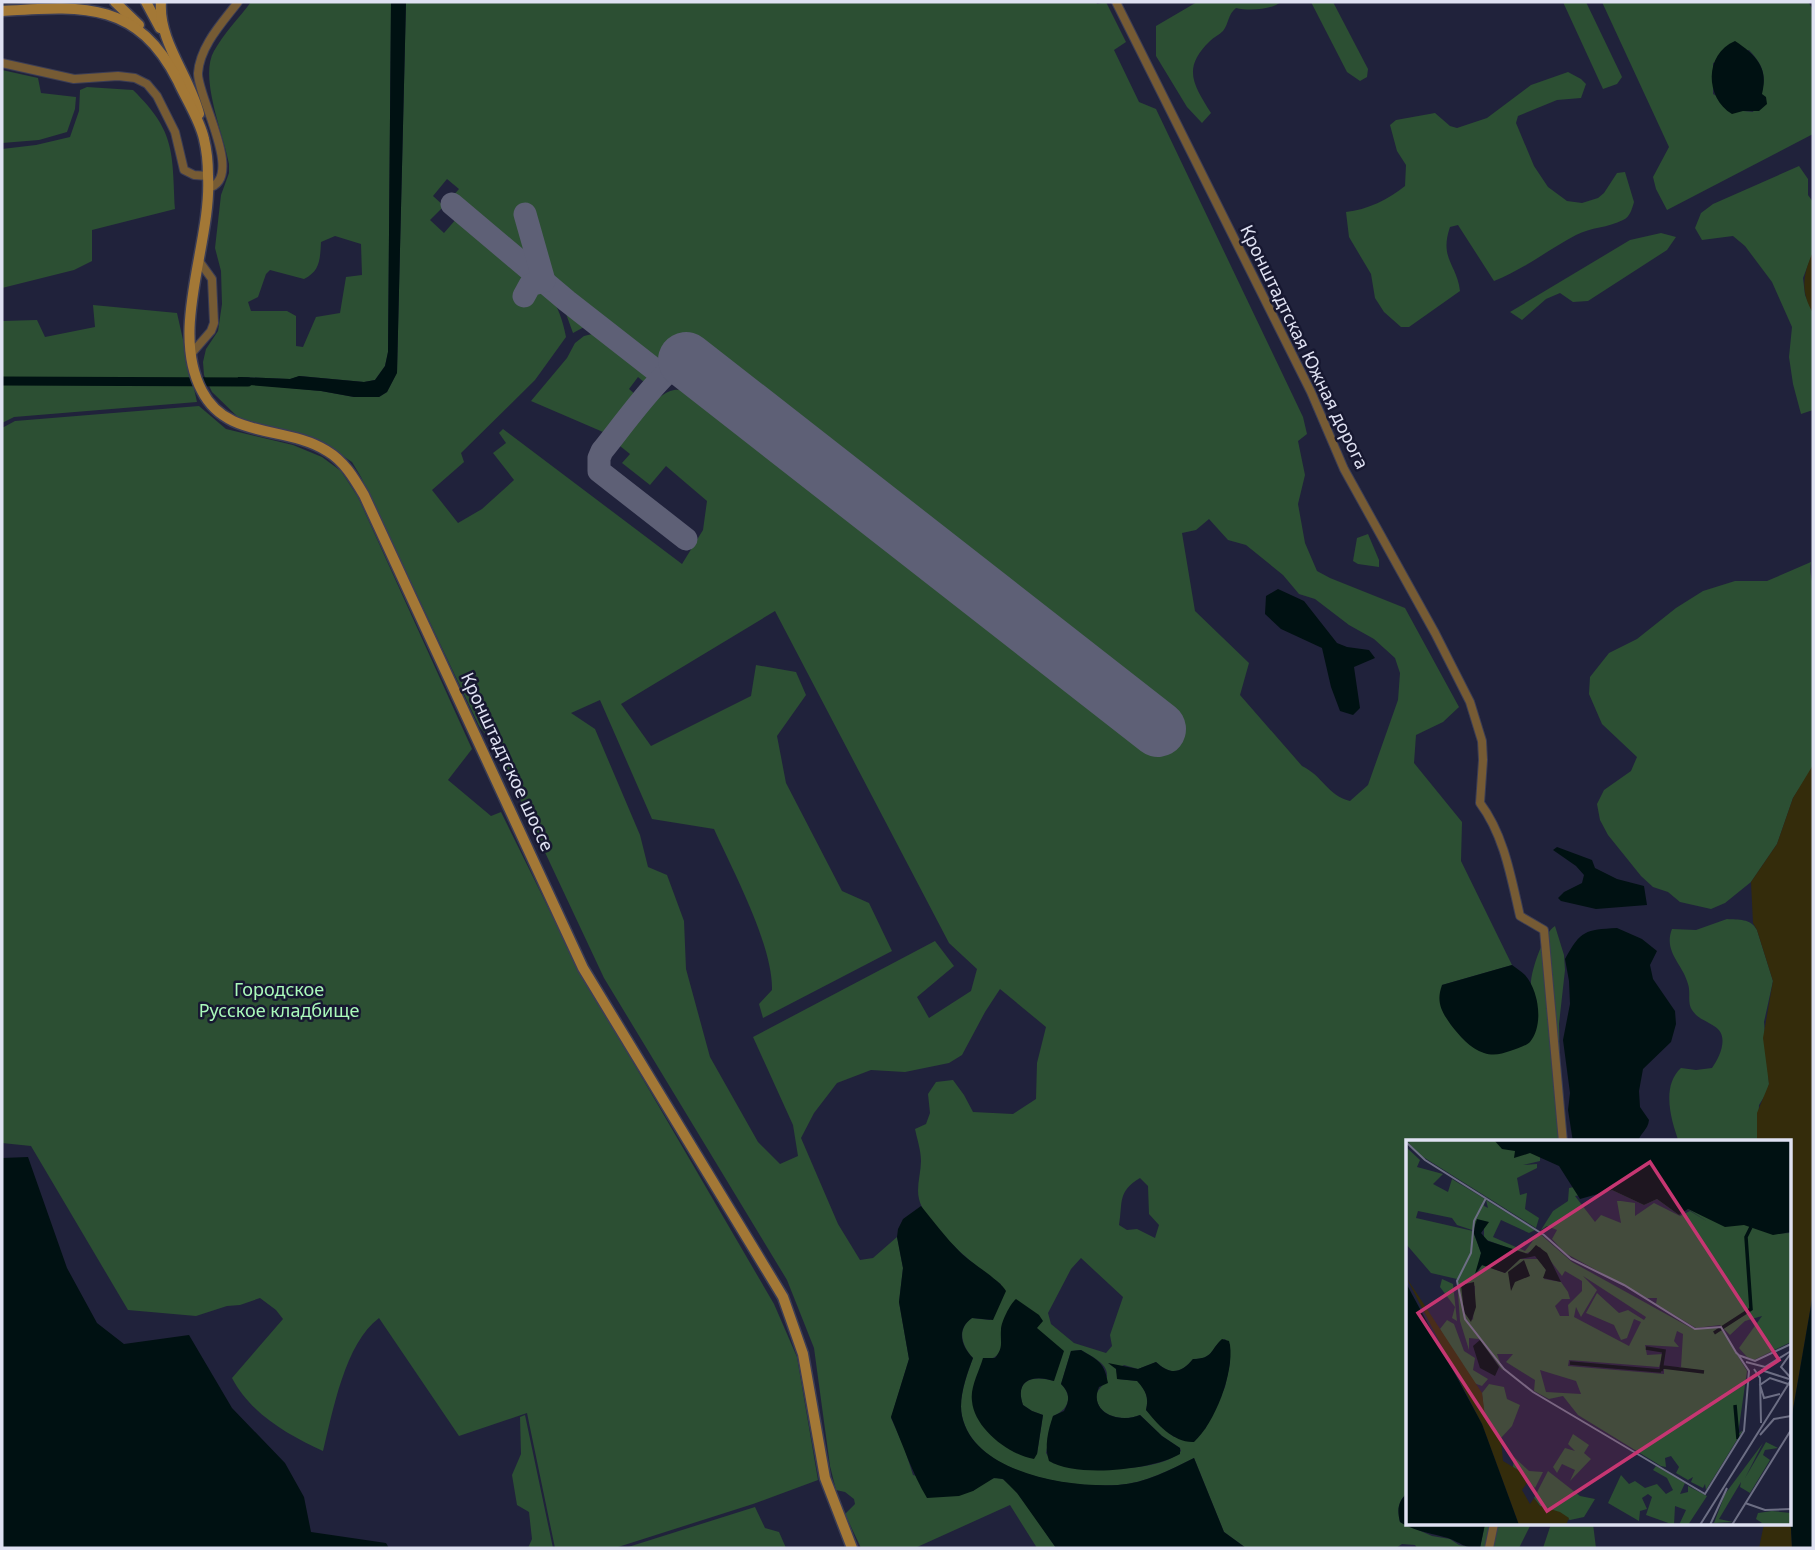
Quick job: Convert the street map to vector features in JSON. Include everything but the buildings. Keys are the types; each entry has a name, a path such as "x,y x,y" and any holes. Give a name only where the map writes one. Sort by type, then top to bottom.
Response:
{"street":[{"name":"Кронштадтское шоссе","path":"115,2 154,42 177,79 204,137 208,176 207,213 191,310 191,354 200,387 207,401 220,415 236,425 294,438 327,450 349,470 364,495 583,968 783,1297 803,1354 825,1478 852,1548"},
{"path":"146,2 194,96 204,137"},
{"path":"161,2 170,46"},
{"path":"208,188 217,186 220,182 221,158 216,132 198,75 207,46 238,2"},
{"name":"Кронштадтская Южная дорога","path":"1116,2 1311,392 1344,469 1470,702 1482,741 1480,803 1491,818 1505,856 1520,916 1544,930 1563,1140"},
{"path":"2,11 55,8 103,12 120,18 154,42"},
{"path":"2,63 74,79 118,76 135,78 148,84 176,132 184,170 194,175 208,176"},
{"path":"191,354 211,331 214,323 215,290 212,279 199,261"},
{"path":"1489,1548 1494,1526"}],"green space":[{"path":"251,2 391,2 388,352 385,366 375,380 364,382 300,376 290,379 238,377 237,383 354,397 379,397 387,392 397,372 406,2 1106,2 1126,42 1114,50 1139,102 1156,109 1303,417 1307,434 1298,441 1305,475 1298,504 1305,543 1317,571 1405,608 1459,707 1443,722 1416,735 1414,763 1462,822 1461,861 1512,965 1442,985 1450,1023 1469,1044 1537,1002 1531,985 1533,972 1542,944 1555,926 1564,955 1558,1092 1568,1140 1406,1140 1406,1494 1400,1503 1399,1517 1400,1522 1406,1526 1473,1548 1417,1548 1415,1545 1402,1544 1396,1548 1246,1548 1224,1532 1194,1458 1138,1482 1118,1485 1074,1484 1050,1480 1004,1464 985,1452 970,1436 962,1416 961,1402 973,1358 966,1348 962,1332 972,1318 990,1320 1001,1284 954,1246 923,1209 918,1194 921,1157 915,1129 926,1124 930,1113 928,1094 936,1082 953,1080 973,1112 1013,1114 1036,1099 1037,1063 1046,1027 1000,989 962,1055 949,1063 905,1072 871,1070 837,1083 814,1113 801,1138 838,1224 860,1260 873,1258 897,1237 903,1268 899,1302 909,1359 891,1418 913,1475 973,1491 990,1479 1002,1479 1023,1500 1056,1548 1037,1548 1010,1505 915,1548 861,1548 845,1514 855,1504 854,1499 845,1492 836,1490 830,1466 814,1348 787,1280 604,978 496,748 479,726 361,477 352,462 317,439 242,421 212,392 204,375 206,349 218,331 222,304 221,271 215,248 221,195 229,173 209,75 214,51","holes":["447,179 459,189 452,197 601,324 657,367 684,333 1182,721 1155,754 685,391 674,390 658,398 636,422 620,446 630,454 622,463 650,485 666,466 707,501 703,530 682,564 503,429 499,433 506,443 493,453 514,480 482,509 458,523 432,490 464,462 461,453 535,380 566,337 560,314 548,292 496,241 466,218 457,218 444,233 430,220 444,206 433,196","335,236 361,244 362,275 346,277 340,313 316,317 303,347 296,346 296,316 287,311 251,311 248,302 258,297 270,270 304,279 309,276 318,264 321,242","1209,519 1228,540 1246,545 1283,575 1299,594 1315,599 1349,625 1374,639 1395,658 1400,673 1398,700 1368,785 1350,801 1330,790 1302,766 1240,695 1249,663 1195,611 1182,533 1196,530","775,611 949,943 977,969 971,991 929,1018 917,997 954,966 935,941 753,1037 793,1125 798,1156 780,1164 758,1142 710,1057 686,969 684,921 667,875 648,867 640,835 595,729 571,713 600,700 652,819 714,829 750,908 766,952 772,990 759,1004 763,1018 892,951 869,903 842,891 786,783 777,736 806,695 796,672 756,665 751,696 651,746 621,704","1140,1178 1148,1186 1149,1214 1159,1225 1155,1238 1137,1229 1127,1230 1119,1225 1122,1198","1081,1258 1123,1297 1110,1335 1112,1346 1106,1353 1074,1343 1051,1324 1048,1313 1071,1269","1002,1335 1054,1381 1033,1379 1021,1389 1023,1405 1043,1415 1037,1454 1024,1456 993,1436 990,1359 999,1353","1225,1339 1230,1345 1230,1363 1225,1387 1205,1429 1174,1437 1146,1410 1146,1394 1138,1381 1118,1379 1116,1369 1124,1365 1138,1369 1156,1362 1171,1371 1180,1370 1193,1359 1206,1357","1081,1350 1100,1362 1106,1370 1106,1380 1096,1395 1101,1408 1119,1418 1140,1415 1181,1451 1157,1463 1120,1469 1081,1468 1053,1463 1046,1453 1053,1416 1068,1403 1067,1394 1061,1384 1071,1351"]},
{"path":"1197,2 1281,2 1260,9 1236,8 1223,31 1201,51 1193,68 1193,76 1195,85 1211,113 1202,123 1187,107 1156,56 1156,26"},
{"path":"1311,2 1333,2 1368,69 1367,77 1360,81 1347,72"},
{"path":"1563,2 1586,2 1622,77 1617,84 1603,89"},
{"path":"1602,2 1808,2 1813,9 1813,134 1667,210 1653,177 1669,147","holes":["1749,50 1756,58 1764,80 1753,112 1743,111 1713,94 1713,63"]},
{"path":"2,70 38,78 41,93 76,97 67,132 39,140 2,143"},
{"path":"1568,72 1586,84 1581,98 1557,100 1518,116 1516,123 1534,166 1548,187 1567,201 1582,203 1598,198 1617,173 1625,172 1634,202 1629,215 1617,223 1576,235 1494,281 1458,225 1450,227 1446,247 1460,291 1409,327 1401,327 1384,312 1375,298 1371,274 1349,237 1346,212 1377,203 1405,186 1406,165 1397,151 1390,125 1396,120 1435,113 1450,126 1457,128 1487,118 1531,85"},
{"path":"87,87 133,90 157,118 172,157 175,209 92,230 92,261 74,270 2,288 2,149 70,137 79,111 80,90"},
{"path":"1799,166 1808,179 1808,195 1813,202 1813,252 1803,278 1805,295 1813,313 1813,410 1801,414 1789,357 1792,327 1772,282 1745,246 1733,236 1702,240 1695,228 1701,213 1713,204"},
{"path":"1661,233 1676,237 1667,250 1588,301 1573,302 1560,293 1546,299 1522,320 1510,312 1630,240"},
{"path":"561,300 592,326 573,333"},
{"path":"93,305 177,313 197,402 14,417 2,423 2,321 37,320 45,337 95,327"},
{"path":"596,333 644,368 649,377 645,383 638,377 629,389 636,395 603,432 531,401 567,358 575,343 584,336"},
{"name":"Городское Русское кладбище","path":"199,406 226,429 293,445 322,457 341,471 358,497 472,749 448,780 491,816 501,812 577,966 774,1304 797,1357 818,1480 753,1504 615,1548 555,1548 527,1413 459,1436 379,1318 367,1329 349,1361 336,1398 323,1451 310,1445 259,1412 232,1378 283,1319 276,1310 260,1298 196,1316 128,1310 31,1146 2,1143 2,428 15,421"},
{"path":"1368,534 1379,560 1379,567 1353,561 1357,538"},
{"path":"1811,562 1812,769 1793,798 1777,844 1751,882 1725,903 1711,909 1680,902 1668,892 1653,887 1641,876 1608,835 1600,820 1597,804 1604,790 1631,771 1637,757 1602,724 1589,694 1590,677 1609,653 1637,639 1676,608 1703,591 1735,581 1767,581"},
{"path":"1727,919 1751,923 1757,930 1773,981 1764,1022 1769,1084 1759,1105 1757,1140 1678,1140 1673,1124 1669,1094 1675,1075 1681,1068 1712,1068 1723,1040 1719,1030 1697,1015 1691,1007 1686,977 1670,944 1672,929 1696,930"},
{"path":"525,1415 553,1548 528,1548 532,1539 529,1512 517,1505 512,1475 521,1454 520,1417"},
{"path":"755,1507 765,1528 779,1532 786,1548 625,1548"},
{"path":"1485,1526 1530,1526 1519,1548 1480,1548"},
{"path":"1550,1526 1593,1526 1596,1548 1543,1548"}],"sand":[{"path":"1813,252 1813,313 1806,297 1804,282"},
{"path":"1813,765 1813,1294 1792,1415 1790,1466 1790,1140 1757,1140 1757,1113 1769,1084 1763,1038 1773,981 1753,923 1751,882 1777,844 1793,798"},
{"path":"1790,1510 1792,1548 1759,1548 1764,1526 1790,1526"}],"shaded area":[{"path":"391,2 406,2 397,373 387,392 379,397 354,397 321,391 237,384 238,377 290,379 299,376 364,382 375,380 385,366 388,352"},
{"path":"1735,41 1755,57 1762,69 1762,94 1766,97 1767,104 1759,111 1732,114 1723,107 1713,87 1713,66 1725,47"},
{"path":"1278,589 1304,601 1337,643 1369,650 1375,658 1354,667 1360,708 1353,715 1340,711 1322,648 1281,629 1265,614 1266,596"},
{"path":"1557,847 1592,860 1595,868 1617,879 1644,886 1647,905 1596,909 1561,901 1558,898 1582,883 1584,875 1553,850"},
{"path":"1617,928 1642,939 1657,951 1650,965 1653,979 1675,1011 1676,1024 1671,1042 1643,1069 1639,1091 1640,1107 1649,1120 1639,1140 1573,1140 1563,1040 1570,1004 1565,959 1580,937 1598,930"},
{"path":"1512,965 1525,975 1534,990 1538,1008 1537,1027 1530,1042 1523,1046 1501,1054 1484,1053 1465,1041 1451,1025 1440,1006 1440,991 1442,985"},
{"path":"28,1157 67,1268 97,1323 124,1344 189,1335 232,1408 285,1463 304,1497 311,1532 386,1543 389,1548 2,1548 2,1158"},
{"path":"921,1206 960,1252 1006,1291 993,1320 972,1318 962,1332 963,1343 973,1358 962,1394 962,1416 970,1435 985,1451 1004,1464 1026,1473 1050,1480 1098,1485 1138,1482 1194,1458 1224,1532 1246,1548 1056,1548 1017,1493 1003,1479 994,1478 959,1496 927,1498 891,1417 909,1359 899,1302 903,1268 898,1229 903,1219"},
{"path":"1813,1294 1813,1548 1792,1548 1792,1415"},
{"path":"1016,1299 1039,1315 1043,1321 1037,1328 1064,1351 1054,1381 1033,1379 1021,1389 1023,1405 1043,1415 1034,1459 1014,1452 994,1439 979,1421 972,1401 983,1358 995,1358 998,1354 1001,1347 1002,1322"},
{"path":"1222,1339 1229,1341 1230,1345 1226,1383 1209,1423 1194,1442 1173,1436 1161,1427 1146,1410 1145,1391 1137,1381 1117,1379 1116,1369 1108,1363 1138,1369 1156,1362 1171,1371 1180,1370 1193,1359 1208,1356"},
{"path":"1081,1350 1096,1360 1105,1371 1108,1383 1099,1387 1097,1396 1102,1410 1115,1417 1140,1415 1162,1436 1180,1448 1180,1454 1152,1464 1114,1470 1077,1469 1049,1461 1047,1444 1051,1421 1053,1416 1064,1411 1068,1400 1066,1390 1061,1384 1071,1351"},
{"path":"1406,1494 1406,1525 1400,1522 1399,1506"},
{"path":"1408,1526 1485,1526 1480,1548"}],"waterway":[{"path":"2,381 248,382"}],"taxiway":[{"path":"452,204 567,301 663,376"},
{"path":"524,296 530,285 544,281 525,214"},
{"path":"686,360 654,386 602,451 599,471 686,539"}],"runway":[{"path":"686,360 1158,729"}]}
